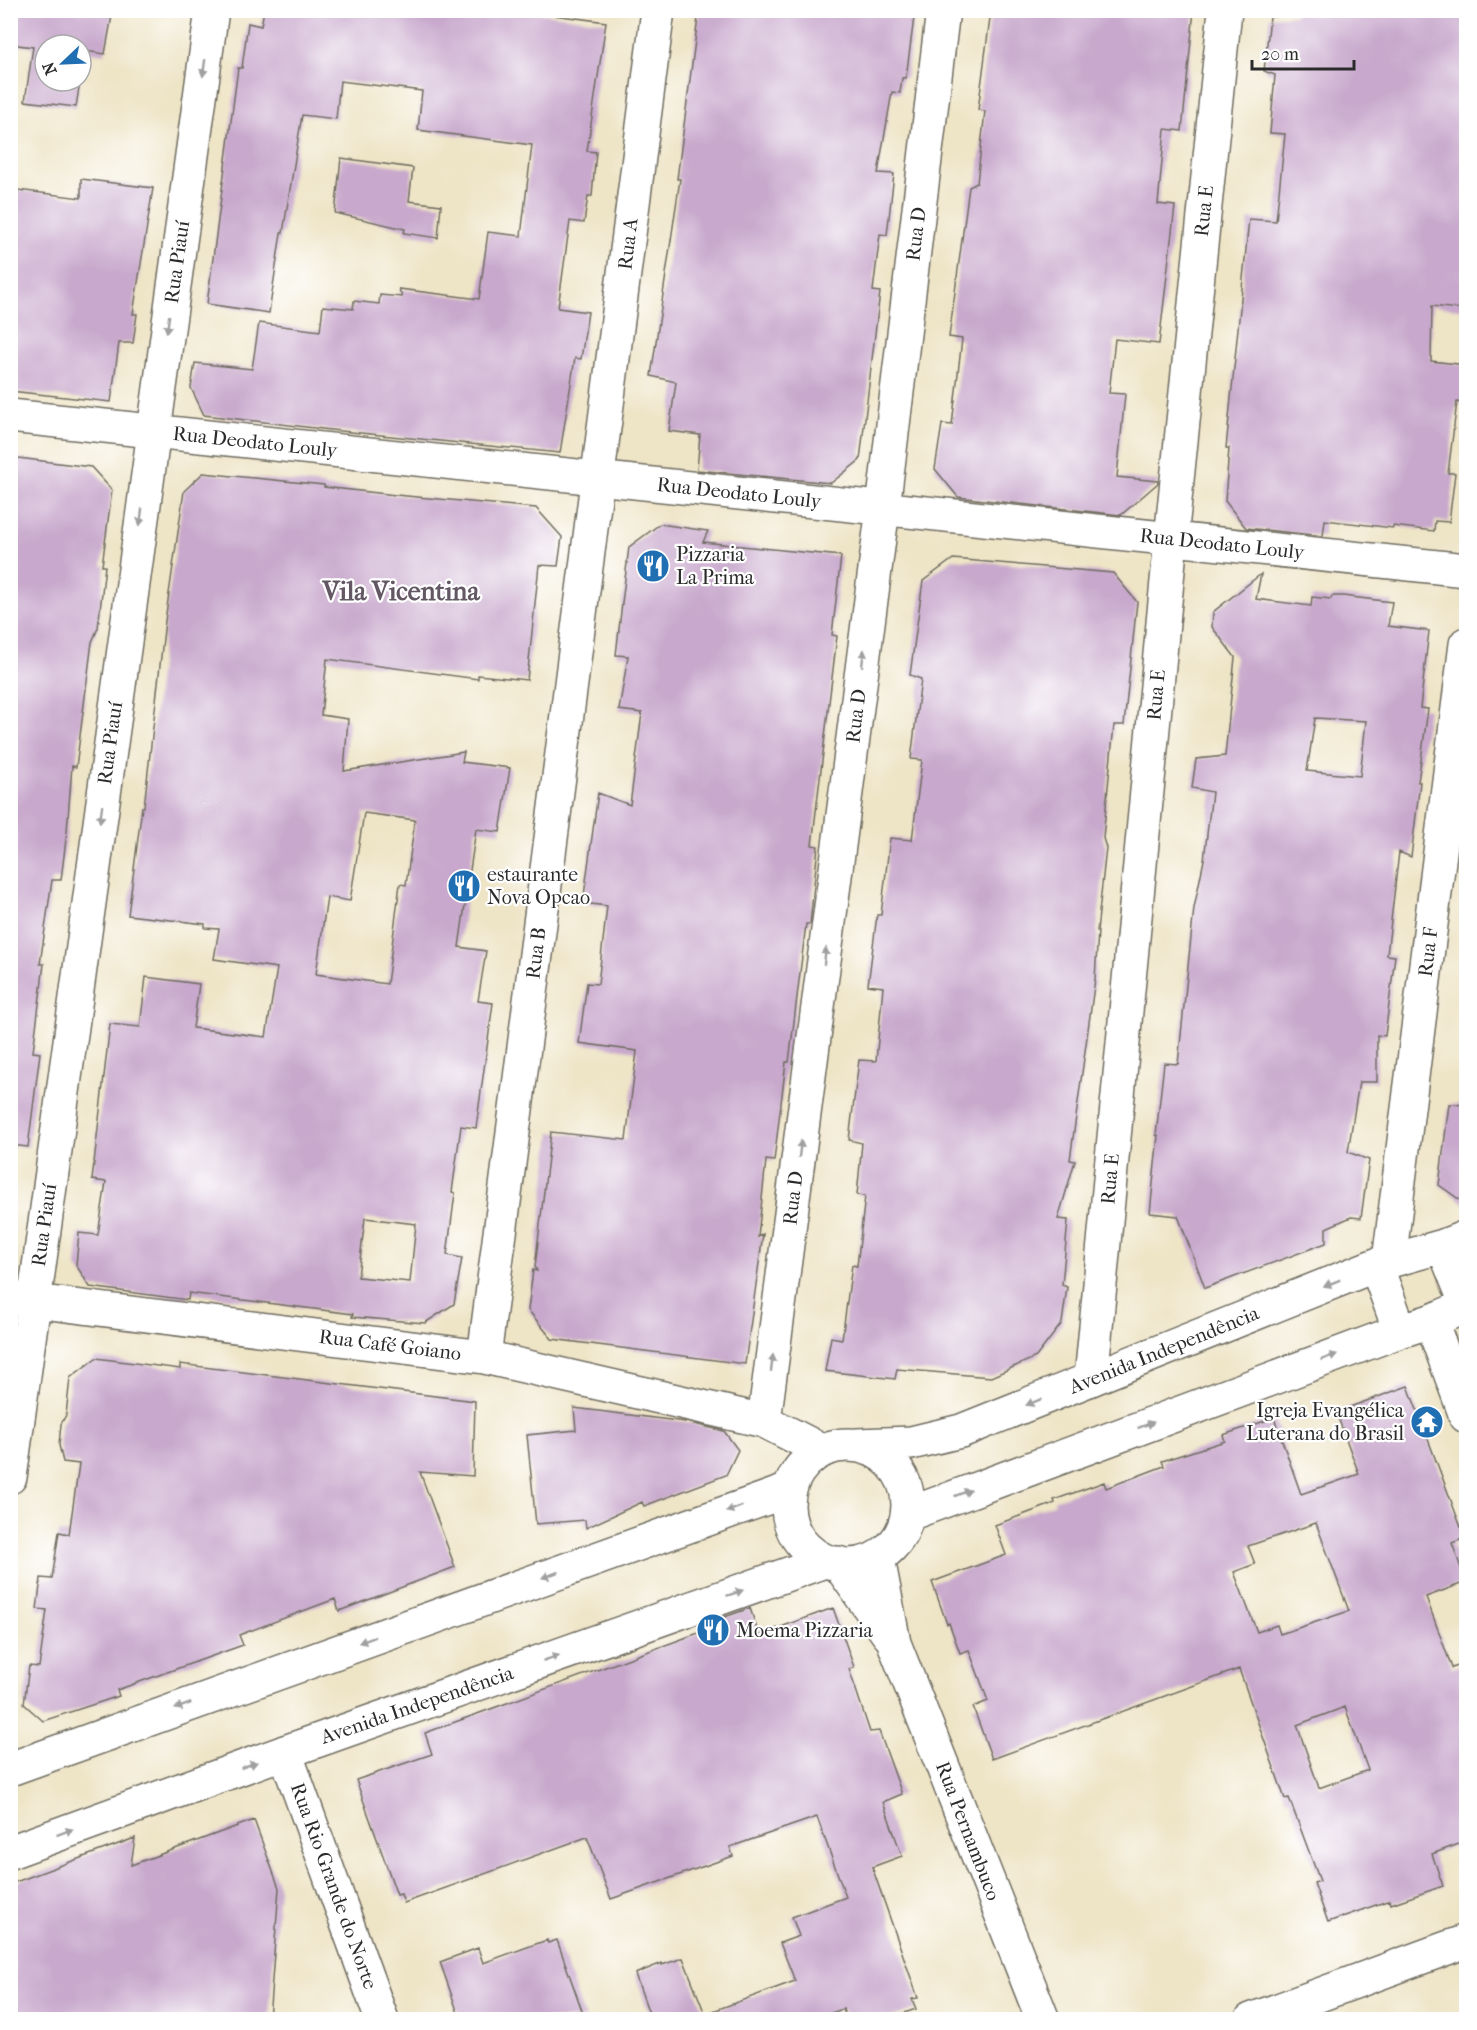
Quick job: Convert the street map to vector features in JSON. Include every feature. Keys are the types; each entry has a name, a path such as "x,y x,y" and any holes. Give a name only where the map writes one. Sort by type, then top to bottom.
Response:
{"street":[{"name":"Rua Piauí","path":"10,1477 22,1299 153,431 212,10"},
{"name":"Rua A","path":"597,478 658,10"},
{"name":"Rua D","path":"764,1421 883,508 944,10"},
{"name":"Rua E","path":"1091,1379 1171,539 1225,10"},
{"name":"Rua Deodato Louly","path":"10,416 1467,570"},
{"name":"Rua B","path":"484,1357 597,478"},
{"name":"Rua F","path":"1383,1263 1467,644"},
{"name":"Avenida Independência","path":"857,1445 911,1443 961,1431 1383,1263 1455,1241"},
{"path":"909,1514 1400,1330 1431,1321 1467,1305 1455,1241"},
{"path":"1383,1263 1400,1330"},
{"name":"Rua Café Goiano","path":"22,1299 484,1357 764,1421 821,1450"},
{"path":"1431,1321 1467,1416"},
{"path":"857,1445 886,1457 905,1483 909,1514 898,1539 878,1558 852,1566 831,1562 802,1544 789,1518 789,1490 801,1467 821,1450 857,1445"},
{"path":"10,1769 789,1490"},
{"name":"Rua Pernambuco","path":"878,1558 894,1643 1042,2019"},
{"name":"Avenida Independência","path":"10,1852 285,1752 831,1562"},
{"name":"Rua Pernambuco","path":"831,1562 894,1643"},
{"name":"Rua Rio Grande do Norte","path":"285,1752 382,2019"},
{"path":"1251,2019 1467,1941"}],"building":[{"path":"10,10 113,10 105,54 93,52 93,33 33,33 33,47 10,44"},
{"path":"264,10 515,10 606,22 587,151 596,152 592,196 588,196 584,223 570,221 558,308 588,312 581,359 575,358 560,453 204,415 191,388 195,363 252,369 259,323 320,331 323,306 353,309 354,301 379,304 380,295 402,297 399,289 479,299 488,232 521,236 532,145 418,130 422,91 340,81 336,119 302,115 269,313 207,304 238,68 242,68 248,23 261,26"},
{"path":"699,10 915,10 906,78 902,78 900,93 892,92 878,173 894,174 887,235 880,234 873,291 880,292 860,460 831,483 697,470 700,435 669,431 676,382 651,376 680,179 677,179"},
{"path":"991,10 1194,10 1182,131 1165,129 1158,204 1175,206 1159,344 1115,339 1109,393 1125,394 1117,477 1158,481 1158,483 1121,515 958,497 935,469 942,424 952,425 962,339 949,337 969,187 977,183 985,111 978,110"},
{"path":"1296,10 1467,10 1467,310 1432,306 1431,361 1467,365 1467,403 1457,402 1448,473 1455,473 1449,522 1435,521 1434,531 1325,520 1323,536 1246,528 1225,501 1229,448 1226,448 1249,219 1276,221 1285,134 1270,133 1275,75 1264,71 1270,17 1295,15"},
{"path":"33,47 33,93 78,93 76,107 25,101"},
{"path":"341,158 413,168 409,201 441,205 438,238 404,233 405,229 335,213"},
{"path":"81,179 153,188 133,314 137,314 133,343 119,343 111,402 10,391 10,189 81,198"},
{"path":"10,457 91,467 112,490 102,566 105,566 98,628 92,642 76,767 72,766 61,880 52,880 40,964 44,964 33,1052 40,1053 28,1147 10,1145 10,685 14,646 10,646"},
{"path":"203,473 536,508 562,537 558,566 539,565 527,680 478,675 478,679 327,659 321,715 348,719 344,771 464,752 462,762 510,768 500,832 476,829 459,947 486,951 478,1001 493,1003 476,1128 461,1126 452,1192 455,1193 447,1255 462,1258 454,1304 425,1323 352,1317 353,1314 189,1293 188,1300 90,1287 76,1265 79,1233 98,1235 106,1182 92,1180 110,1024 140,1027 146,977 199,984 193,1028 266,1037 277,968 214,959 219,929 205,928 205,924 128,915 142,807 144,807 165,621 184,491","holes":["364,813 415,820 406,885 400,884 387,984 316,974 327,897 350,901","365,1218 416,1224 410,1282 358,1277"]},
{"path":"660,524 708,531 703,542 841,556 832,635 837,636 812,845 818,846 810,924 806,924 774,1161 766,1160 758,1237 763,1234 745,1364 552,1339 528,1310 533,1270 537,1271 535,1267 551,1132 626,1140 637,1051 579,1043 587,983 598,984 607,906 583,903 598,793 630,805 642,713 619,710 628,656 616,655 629,547"},
{"path":"953,559 1113,573 1137,602 1124,725 1114,725 1103,838 1106,848 1097,931 1095,979 1070,1160 1075,1161 1058,1219 1068,1220 1062,1285 1067,1287 1062,1323 1036,1357 991,1377 897,1369 895,1379 825,1371 831,1337 842,1339 852,1265 857,1266 865,1196 857,1195 862,1143 849,1140 859,1060 876,1061 883,987 868,985 877,915 881,915 890,838 912,840 922,760 911,759 921,679 910,675 923,581"},
{"path":"1261,574 1256,599 1311,606 1312,597 1331,599 1332,596 1392,602 1388,626 1429,631 1420,708 1428,709 1411,857 1399,852 1387,955 1395,956 1385,1036 1377,1035 1377,1082 1359,1082 1348,1152 1369,1160 1361,1218 1351,1217 1326,1228 1326,1243 1205,1288 1178,1216 1150,1213 1164,1063 1178,1064 1194,908 1204,860 1212,792 1192,788 1196,759 1225,756 1235,657 1212,627 1213,612","holes":["1315,718 1366,721 1360,776 1307,771"]},
{"path":"1449,1104 1467,1105 1467,1205 1439,1185"},
{"path":"96,1358 180,1369 180,1364 475,1401 473,1476 420,1472 455,1567 339,1611 335,1599 239,1635 243,1645 117,1690 119,1696 43,1721 24,1704 29,1666 39,1667 47,1610 37,1609 41,1578 52,1579 59,1532 69,1534 79,1464 63,1462 59,1445 61,1424 66,1415 70,1378"},
{"path":"1408,1386 1465,1538 1452,1543 1466,1582 1426,1597 1452,1668 1467,1663 1467,1841 1432,1854 1443,1886 1391,1904 1390,1900 1328,1922 1314,1883 1320,1881 1289,1798 1285,1799 1239,1669 992,1759 973,1707 988,1701 969,1650 960,1653 932,1582 1006,1555 995,1525 1104,1482 1106,1488 1164,1466 1162,1461 1225,1441 1223,1435 1274,1418 1301,1494 1359,1474 1336,1412","holes":["1316,1523 1349,1611 1280,1634 1277,1625 1257,1632 1234,1572 1255,1564 1248,1546","1345,1707 1368,1770 1319,1788 1297,1725"]},
{"path":"574,1408 686,1422 724,1431 738,1450 726,1475 644,1506 642,1502 586,1528 585,1520 536,1524 527,1435 576,1430"},
{"path":"750,1608 759,1635 833,1608 854,1667 849,1669 870,1732 879,1731 902,1794 883,1802 902,1856 872,1867 918,1998 912,1999 916,2009 887,2019 847,2019 843,2009 813,2019 651,2019 635,1974 662,1963 662,1965 683,1958 705,2014 795,1981 780,1943 799,1936 792,1917 846,1897 817,1817 730,1847 733,1856 611,1899 587,1837 404,1903 401,1894 397,1895 356,1780 432,1754 425,1733 701,1632 699,1626"},
{"path":"254,1820 279,1888 269,2019 10,2019 10,1884 135,1838 131,1865"},
{"path":"547,1940 548,1943 557,1940 585,2019 460,2019 440,1962 478,1948 483,1963"}],"place":[{"name":"Pizzaria La Prima","path":"653,566"},
{"name":"estaurante Nova Opcao","path":"464,886"},
{"name":"Igreja Evangélica Luterana do Brasil","path":"1427,1422"},
{"name":"Moema Pizzaria","path":"713,1630"}],"district":[{"name":"Vila Vicentina","path":"401,591"}]}
